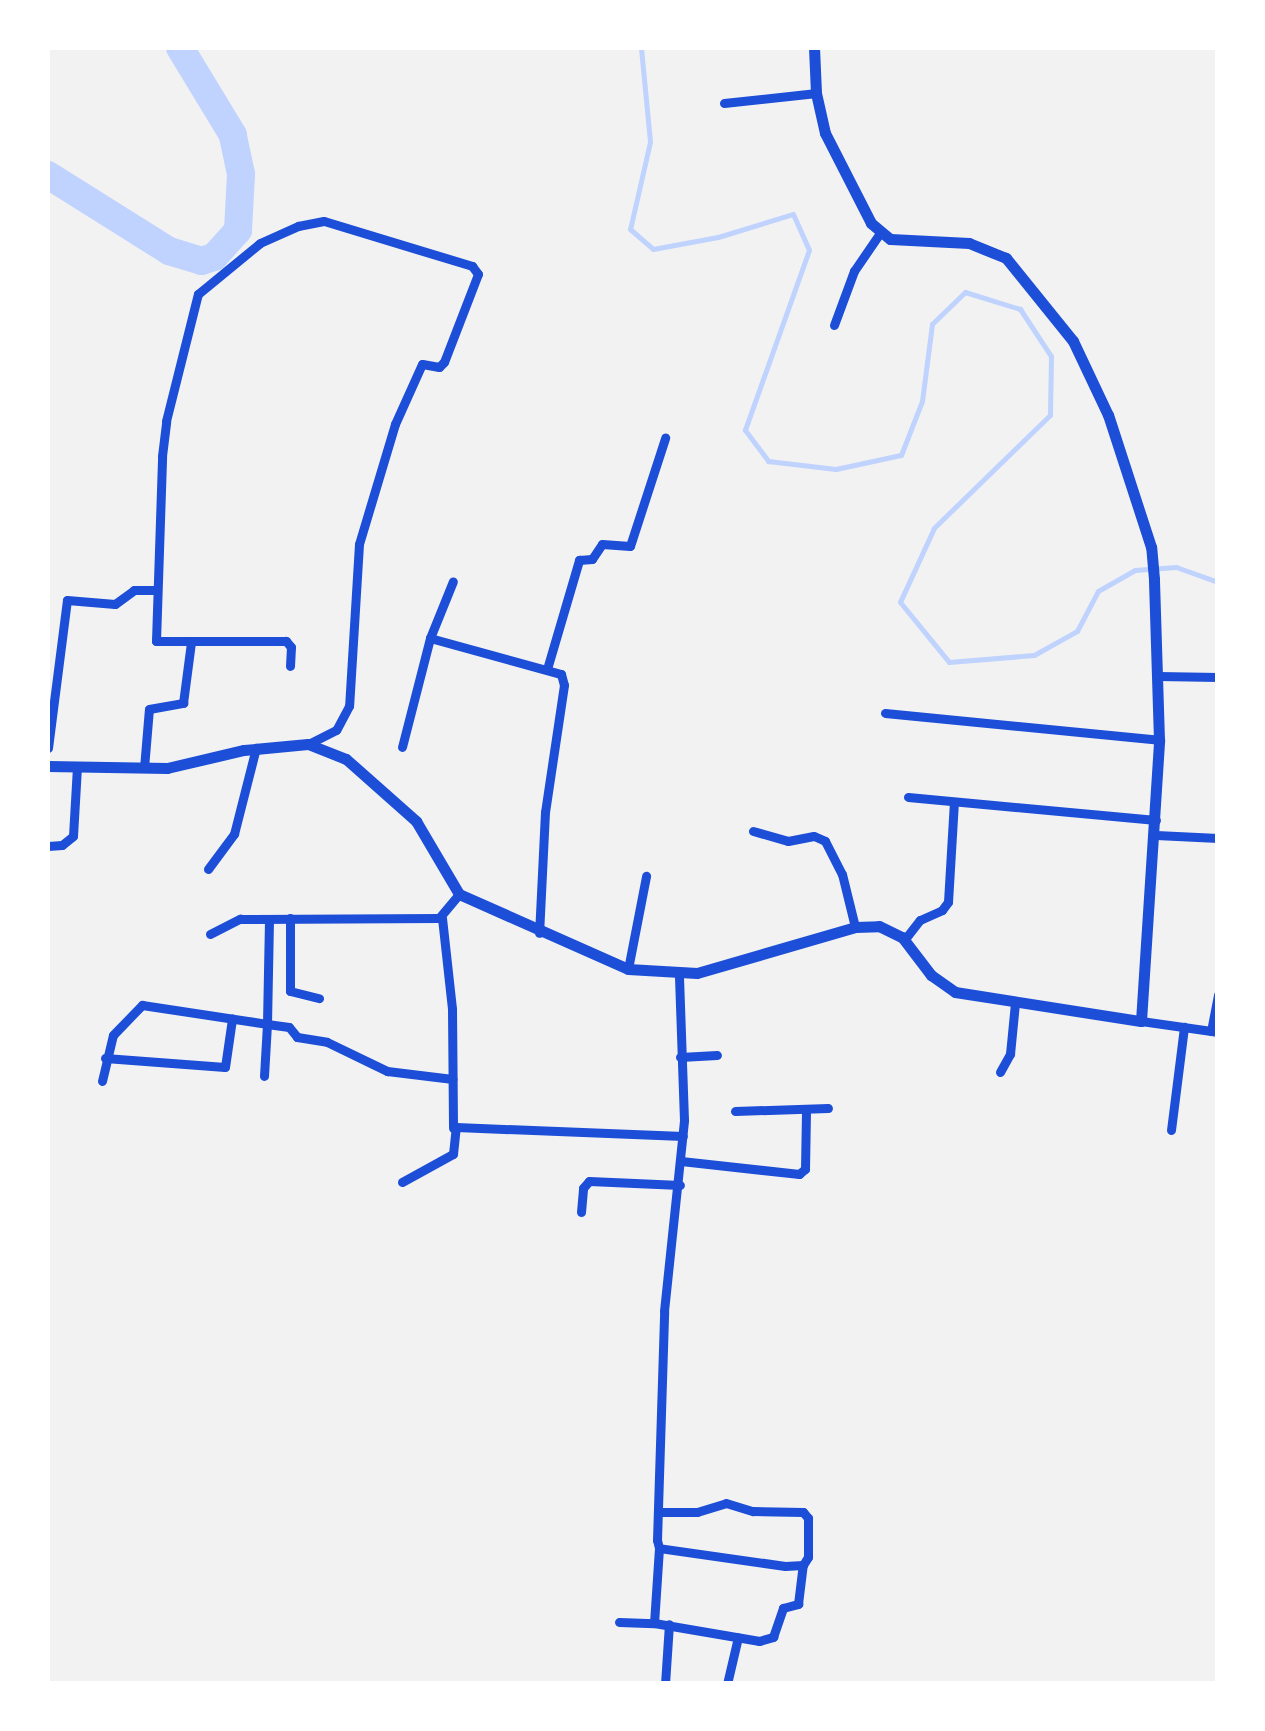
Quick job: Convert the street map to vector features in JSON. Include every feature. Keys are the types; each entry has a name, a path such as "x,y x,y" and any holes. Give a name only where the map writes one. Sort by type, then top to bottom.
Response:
{"street":[{"path":"814,48 816,93 832,150 880,233 902,241 983,246 1006,258 1073,341 1094,380 1151,546 1159,740 1142,1021"},
{"path":"724,102 816,93"},
{"path":"48,766 167,768 256,748 308,744 332,734 345,717 359,544 374,481 422,364 439,366 444,362 477,282 474,268 314,222 260,243 198,294 181,376 166,421 156,642 286,642 290,647 290,666"},
{"path":"834,324 854,271 880,233"},
{"path":"547,670 579,560 592,559 602,544 630,546 666,438"},
{"path":"402,746 430,638 453,581"},
{"path":"48,748 66,600 115,604 134,590 158,590"},
{"path":"430,638 562,674 564,685 544,812 539,933"},
{"path":"144,768 148,709 184,703 190,642"},
{"path":"1158,676 1218,677"},
{"path":"886,713 1159,740"},
{"path":"308,744 346,758 416,821 459,894 539,933 628,969 679,975 855,927 901,936 944,986 1015,1003 1214,1031 1218,995"},
{"path":"208,869 234,834 256,748"},
{"path":"48,846 62,845 73,836 77,766"},
{"path":"908,798 1156,820"},
{"path":"901,936 948,902 954,802"},
{"path":"753,831 788,841 814,836 826,841 842,874 855,927"},
{"path":"1156,835 1218,838"},
{"path":"628,969 646,876"},
{"path":"402,1182 453,1154 452,1009 442,918 459,894"},
{"path":"264,1076 269,918"},
{"path":"290,918 290,991 320,998"},
{"path":"210,934 240,919 442,918"},
{"path":"654,1624 663,1324 683,1136 679,975"},
{"path":"1000,1072 1010,1054 1015,1003"},
{"path":"102,1082 113,1035 142,1005 289,1027 296,1038 327,1042 387,1071 453,1080"},
{"path":"105,1058 225,1067 232,1020"},
{"path":"1170,1130 1184,1027"},
{"path":"680,1057 718,1055"},
{"path":"735,1111 828,1108"},
{"path":"680,1161 799,1174 805,1169 806,1109"},
{"path":"453,1128 683,1136"},
{"path":"581,1212 583,1188 589,1181 680,1185"},
{"path":"619,1622 669,1624 770,1640 783,1608 798,1604 803,1565 808,1556 808,1518 803,1512 753,1511 726,1502 698,1512 658,1512"},
{"path":"659,1548 803,1565"},
{"path":"664,1684 669,1624"},
{"path":"726,1684 738,1637"}],"waterway":[{"path":"48,175 169,251 201,261 214,257 238,230 241,174 233,135 180,48"},
{"path":"641,48 650,142 630,229 653,249 718,237 793,214 809,250 745,430 768,461 836,469 901,455 922,401 932,324 965,292 1020,309 1051,356 1050,415 934,528 900,602 949,662 1034,655 1077,631 1098,591 1135,570 1176,567 1218,582"}]}
